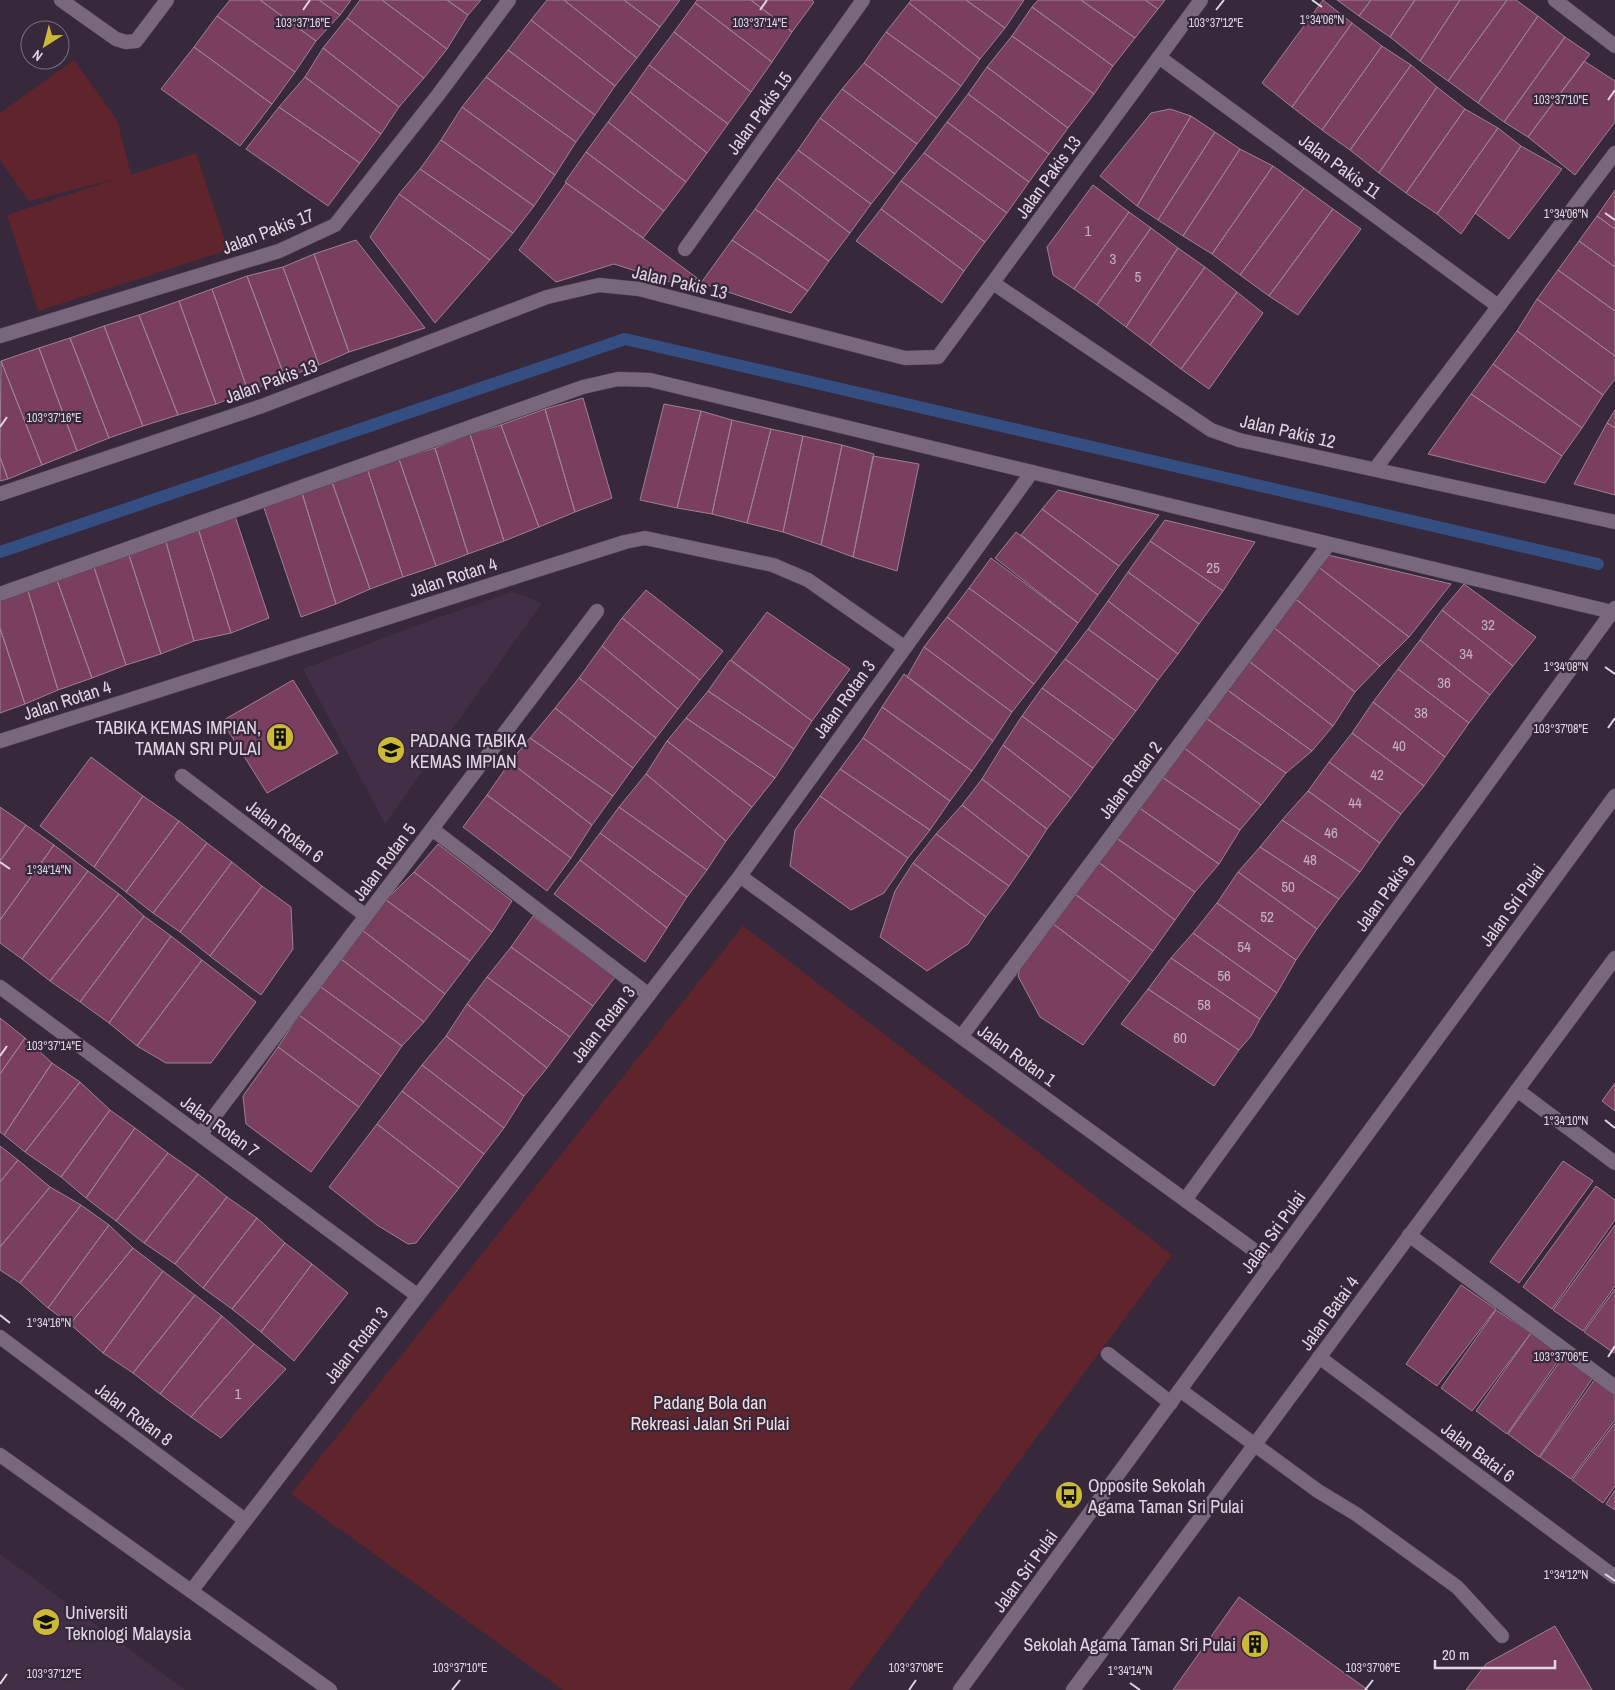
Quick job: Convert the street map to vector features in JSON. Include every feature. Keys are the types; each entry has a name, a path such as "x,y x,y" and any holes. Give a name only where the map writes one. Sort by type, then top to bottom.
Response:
{"street":[{"path":"60,0 116,39 126,42 136,41 167,0"},
{"name":"Jalan Pakis 17","path":"0,336 279,251 335,225 509,0"},
{"name":"Jalan Pakis 15","path":"685,249 863,0"},
{"name":"Jalan Pakis 13","path":"0,494 262,406 546,297 599,285 639,289 905,358 938,356 1201,0"},
{"path":"1555,0 1615,46"},
{"name":"Jalan Pakis 11","path":"1159,57 1498,306"},
{"path":"1375,470 1615,153"},
{"name":"Jalan Pakis 12","path":"993,283 1211,430 1239,440 1615,522"},
{"path":"0,594 583,387 618,379 650,380 1329,544 1614,610"},
{"name":"Jalan Rotan 3","path":"192,1590 740,876 1032,472"},
{"name":"Jalan Rotan 4","path":"0,742 606,548 645,538 773,565 808,580 904,647"},
{"name":"Jalan Rotan 2","path":"961,1037 1329,544"},
{"name":"Jalan Pakis 9","path":"1185,1200 1614,610"},
{"name":"Jalan Rotan 5","path":"200,1134 597,611"},
{"name":"Jalan Rotan 6","path":"182,776 366,916"},
{"name":"Jalan Sri Pulai","path":"960,1690 1615,796"},
{"path":"432,829 649,995"},
{"name":"Jalan Rotan 1","path":"740,876 1273,1264"},
{"name":"Jalan Batai 4","path":"1073,1690 1615,958"},
{"name":"Jalan Rotan 7","path":"0,987 418,1296"},
{"path":"1517,1090 1615,1163"},
{"path":"1409,1235 1615,1387"},
{"name":"Jalan Rotan 8","path":"0,1337 245,1520"},
{"path":"1108,1354 1171,1403"},
{"name":"Jalan Batai 6","path":"1319,1357 1615,1577"},
{"path":"1180,1390 1318,1491 1356,1514 1457,1587 1502,1636"},
{"path":"0,1455 330,1690"}],"shaded area":[{"name":"PADANG TABIKA KEMAS IMPIAN","path":"513,592 542,603 385,824 303,669 431,620"},
{"name":"Universiti Teknologi Malaysia","path":"0,1554 185,1690 0,1690"}],"green space":[{"path":"74,60 117,120 131,175 196,153 228,250 38,311 7,215 119,178 29,201 0,160 0,113 60,70 70,70 70,63"},
{"name":"Padang Bola dan Rekreasi Jalan Sri Pulai","path":"743,926 1172,1255 849,1690 563,1690 291,1494"}],"building":[{"path":"230,0 260,0 316,41 295,72 217,16"},
{"path":"260,0 319,0 340,15 316,41"},
{"path":"319,0 351,0 340,15"},
{"path":"360,0 382,0 447,49 424,78 347,18"},
{"path":"382,0 447,0 468,15 447,49"},
{"path":"447,0 481,0 468,15"},
{"path":"547,0 564,0 637,58 615,86 531,20"},
{"path":"564,0 624,0 660,27 637,58"},
{"path":"624,0 680,0 660,27"},
{"path":"697,0 751,0 792,32 772,62 695,3"},
{"path":"751,0 812,0 814,2 792,32"},
{"path":"911,0 966,0 1005,28 980,59 909,3"},
{"path":"966,0 1024,0 1005,28"},
{"path":"1038,0 1081,0 1135,38 1113,66 1032,7"},
{"path":"1081,0 1145,0 1158,9 1135,38"},
{"path":"1145,0 1165,0 1158,9"},
{"path":"1323,0 1352,23 1292,107 1262,83"},
{"path":"1337,0 1371,0 1359,16"},
{"path":"1371,0 1415,0 1390,37 1359,16"},
{"path":"1415,0 1460,0 1420,61 1390,37"},
{"path":"1460,0 1507,0 1448,81 1420,61"},
{"path":"1507,0 1516,0 1538,16 1478,103 1448,81"},
{"path":"695,3 772,62 751,92 674,32"},
{"path":"909,3 980,59 961,86 886,32"},
{"path":"1032,7 1113,66 1094,94 1012,36"},
{"path":"217,16 295,72 272,104 194,47"},
{"path":"1538,16 1565,37 1504,122 1478,103"},
{"path":"347,18 424,78 399,107 323,48"},
{"path":"531,20 615,86 595,115 508,50"},
{"path":"1352,23 1382,46 1322,130 1292,107"},
{"path":"674,32 751,92 728,124 649,65"},
{"path":"886,32 961,86 937,118 864,63"},
{"path":"1012,36 1094,94 1068,128 987,67"},
{"path":"1565,37 1590,54 1528,137 1504,122"},
{"path":"1382,46 1411,65 1350,150 1322,130"},
{"path":"194,47 272,104 240,146 161,89"},
{"path":"323,48 399,107 381,134 305,77"},
{"path":"508,50 595,115 576,142 486,77"},
{"path":"1584,61 1615,81 1615,122 1575,175 1528,137"},
{"path":"864,63 937,118 917,144 842,89"},
{"path":"649,65 728,124 707,153 630,92"},
{"path":"1411,65 1437,87 1379,173 1350,150"},
{"path":"987,67 1068,128 1049,154 968,94"},
{"path":"305,77 381,134 360,163 279,107"},
{"path":"486,77 576,142 555,175 462,107"},
{"path":"1437,87 1465,109 1406,193 1379,173"},
{"path":"842,89 917,144 895,174 820,118"},
{"path":"630,92 707,153 686,182 608,122"},
{"path":"968,94 1049,154 1029,182 947,122"},
{"path":"279,107 360,163 328,206 246,149"},
{"path":"462,107 555,175 534,206 441,140"},
{"path":"1170,109 1191,116 1137,206 1100,176 1151,113"},
{"path":"1465,109 1498,128 1437,214 1406,193"},
{"path":"1191,116 1215,132 1158,220 1137,206"},
{"path":"820,118 895,174 871,204 798,150"},
{"path":"608,122 686,182 664,211 586,152"},
{"path":"947,122 1029,182 1007,213 924,153"},
{"path":"1498,128 1521,146 1461,234 1437,214"},
{"path":"1215,132 1240,149 1183,236 1158,220"},
{"path":"441,140 534,206 513,233 420,169"},
{"path":"1521,146 1562,169 1509,239 1475,213"},
{"path":"1240,149 1273,166 1212,254 1183,236"},
{"path":"798,150 871,204 850,233 777,178"},
{"path":"586,152 664,211 643,238 565,182"},
{"path":"924,153 1007,213 985,242 901,181"},
{"path":"1273,166 1304,188 1240,275 1212,254"},
{"path":"420,169 513,233 490,260 399,194"},
{"path":"777,178 850,233 829,261 755,209"},
{"path":"901,181 985,242 964,271 881,209"},
{"path":"566,183 697,278 689,288 614,264 556,282 519,250"},
{"path":"1093,185 1129,212 1074,289 1053,275 1047,247"},
{"path":"1304,188 1333,209 1269,296 1240,275"},
{"path":"1615,190 1615,229 1597,216"},
{"path":"399,194 490,260 435,323 370,237"},
{"path":"755,209 829,261 808,291 732,240"},
{"path":"881,209 964,271 942,303 856,241"},
{"path":"1333,209 1361,229 1298,315 1269,296"},
{"path":"1129,212 1151,228 1097,305 1074,289"},
{"path":"1597,216 1615,229 1615,267 1579,241"},
{"path":"1151,228 1178,248 1126,327 1097,305"},
{"path":"356,240 425,328 349,352 314,254"},
{"path":"732,240 808,291 791,313 701,283"},
{"path":"1579,241 1615,267 1615,311 1558,270"},
{"path":"1178,248 1205,267 1150,345 1126,327"},
{"path":"314,254 349,352 319,365 283,267"},
{"path":"283,267 319,365 285,378 247,276"},
{"path":"1205,267 1237,292 1181,369 1150,345"},
{"path":"1558,270 1615,311 1615,356 1537,299"},
{"path":"247,276 285,378 248,391 212,289"},
{"path":"212,289 248,391 216,404 179,301"},
{"path":"1237,292 1263,313 1209,389 1181,369"},
{"path":"1537,299 1615,356 1615,379 1603,395 1517,331"},
{"path":"179,301 216,404 178,415 139,315"},
{"path":"139,315 178,415 143,426 104,326"},
{"path":"104,326 143,426 109,438 70,338"},
{"path":"1517,331 1603,395 1582,428 1493,364"},
{"path":"70,338 109,438 77,451 39,348"},
{"path":"39,348 77,451 42,465 1,361"},
{"path":"1,361 42,465 8,479 0,457"},
{"path":"1493,364 1582,428 1562,456 1471,394"},
{"path":"1471,394 1562,456 1545,483 1428,454"},
{"path":"583,398 612,498 575,512 545,409"},
{"path":"664,404 701,411 677,508 640,500"},
{"path":"545,409 575,512 539,527 501,425"},
{"path":"1615,410 1615,428 1607,423"},
{"path":"701,411 732,420 712,514 677,508"},
{"path":"732,420 771,429 747,523 712,514"},
{"path":"1607,423 1615,428 1615,495 1574,484"},
{"path":"501,425 539,527 504,541 470,434"},
{"path":"771,429 803,436 783,532 747,523"},
{"path":"470,434 504,541 468,554 435,448"},
{"path":"803,436 842,445 821,545 783,532"},
{"path":"842,445 874,454 853,557 821,545"},
{"path":"435,448 468,554 436,566 399,459"},
{"path":"873,456 919,464 897,571 853,557"},
{"path":"0,457 8,479 0,481"},
{"path":"399,459 436,566 403,577 367,468"},
{"path":"367,468 403,577 370,589 332,482"},
{"path":"332,482 370,589 336,604 302,493"},
{"path":"1058,490 1159,515 1119,566 1042,509"},
{"path":"302,493 336,604 301,617 263,505"},
{"path":"1042,509 1119,566 1098,595 1021,535"},
{"path":"234,513 269,618 231,633 197,525"},
{"path":"1165,520 1255,542 1223,591 1150,541"},
{"path":"197,525 231,633 194,641 164,535"},
{"path":"1016,532 1098,595 1078,623 995,558"},
{"path":"164,535 194,641 161,654 127,549"},
{"path":"1150,541 1223,591 1199,624 1128,572"},
{"path":"127,549 161,654 126,665 92,561"},
{"path":"1328,555 1451,584 1409,637 1312,562"},
{"path":"991,558 1078,623 1057,653 969,588"},
{"path":"92,561 126,665 92,678 54,572"},
{"path":"1312,562 1409,637 1380,666 1288,593"},
{"path":"54,572 92,678 58,690 25,581"},
{"path":"1128,572 1199,624 1178,654 1108,601"},
{"path":"25,581 58,690 25,704 0,628 0,591"},
{"path":"1464,584 1536,637 1513,666 1442,610"},
{"path":"969,588 1057,653 1034,684 947,617"},
{"path":"646,590 723,651 700,680 622,618"},
{"path":"1288,593 1380,666 1355,692 1268,623"},
{"path":"1108,601 1178,654 1158,680 1088,629"},
{"path":"1442,610 1513,666 1490,695 1420,640"},
{"path":"767,612 850,669 812,721 731,660"},
{"path":"947,617 1034,684 1012,712 924,647"},
{"path":"622,618 700,680 678,709 602,646"},
{"path":"1268,623 1355,692 1333,726 1241,655"},
{"path":"0,628 25,704 0,713"},
{"path":"1088,629 1158,680 1136,711 1065,659"},
{"path":"1420,640 1490,695 1469,723 1398,669"},
{"path":"602,646 678,709 656,738 579,678"},
{"path":"924,647 1012,712 993,741 907,677"},
{"path":"1241,655 1333,726 1312,751 1219,684"},
{"path":"1065,659 1136,711 1114,740 1042,688"},
{"path":"730,660 812,721 794,749 708,691"},
{"path":"1398,669 1469,723 1445,757 1373,702"},
{"path":"904,674 993,741 972,771 882,707"},
{"path":"579,678 656,738 633,768 555,708"},
{"name":"TABIKA KEMAS IMPIAN, TAMAN SRI PULAI","path":"293,680 338,753 267,793 222,721"},
{"path":"1219,684 1312,751 1286,773 1197,712"},
{"path":"1042,688 1114,740 1093,768 1022,716"},
{"path":"708,691 794,749 775,778 686,718"},
{"path":"1373,702 1445,757 1424,786 1352,733"},
{"path":"882,707 972,771 950,801 863,738"},
{"path":"555,708 633,768 613,796 530,738"},
{"path":"1197,712 1286,773 1261,805 1176,742"},
{"path":"1022,716 1093,768 1071,798 1003,745"},
{"path":"686,718 775,778 752,807 667,741"},
{"path":"1352,733 1424,786 1401,814 1329,762"},
{"path":"530,738 613,796 592,825 510,762"},
{"path":"863,738 950,801 930,830 840,769"},
{"path":"667,741 752,807 726,841 646,774"},
{"path":"1176,742 1261,805 1240,830 1156,773"},
{"path":"1003,745 1071,798 1047,829 982,779"},
{"path":"91,757 143,796 94,867 40,826"},
{"path":"510,762 592,825 571,858 487,795"},
{"path":"1329,762 1401,814 1380,843 1308,791"},
{"path":"840,769 930,830 908,858 820,796"},
{"path":"1156,773 1240,830 1219,864 1131,802"},
{"path":"646,774 726,841 707,870 619,807"},
{"path":"982,779 1047,829 1029,857 962,805"},
{"path":"1308,791 1380,843 1360,872 1282,820"},
{"path":"487,795 571,858 547,891 463,827"},
{"path":"143,796 179,821 126,892 94,867"},
{"path":"820,796 908,858 884,893 851,910 790,866 795,830"},
{"path":"1131,802 1219,864 1195,892 1109,833"},
{"path":"962,805 1029,857 1009,886 936,834"},
{"path":"0,807 26,825 0,861"},
{"path":"619,807 707,870 687,897 600,833"},
{"path":"1282,820 1360,872 1339,899 1260,847"},
{"path":"179,821 207,843 153,913 126,892"},
{"path":"26,825 54,845 0,920 0,861"},
{"path":"600,833 687,897 667,928 580,860"},
{"path":"1109,833 1195,892 1175,920 1093,858"},
{"path":"936,834 1009,886 986,917 913,863"},
{"path":"207,843 232,862 180,932 153,913"},
{"path":"438,844 512,901 492,932 414,872"},
{"path":"54,845 88,871 22,959 0,943 0,920"},
{"path":"1260,847 1339,899 1317,929 1238,872"},
{"path":"1093,858 1175,920 1153,951 1068,889"},
{"path":"580,860 667,928 645,962 554,894"},
{"path":"232,862 262,886 210,956 180,932"},
{"path":"913,863 986,917 968,944 927,971 880,937 895,891"},
{"path":"88,871 119,894 50,981 22,959"},
{"path":"414,872 492,932 470,961 386,900"},
{"path":"1238,872 1317,929 1296,960 1217,903"},
{"path":"262,886 291,907 293,949 261,995 210,956"},
{"path":"1068,889 1153,951 1130,982 1048,920"},
{"path":"119,894 144,916 80,1002 50,981"},
{"path":"386,900 470,961 445,994 362,930"},
{"path":"1217,903 1296,960 1277,993 1193,933"},
{"path":"144,916 171,936 109,1023 80,1002"},
{"path":"533,916 615,977 593,1006 511,947"},
{"path":"1048,920 1130,982 1083,1045 1040,1017 1018,976 1026,947"},
{"path":"362,930 445,994 424,1022 341,959"},
{"path":"1193,933 1277,993 1260,1019 1171,958"},
{"path":"171,936 202,960 137,1046 109,1023"},
{"path":"511,947 593,1006 570,1037 487,977"},
{"path":"1171,958 1260,1019 1251,1036 1239,1050 1148,989"},
{"path":"341,959 424,1022 402,1046 321,987"},
{"path":"202,960 256,1002 211,1063 166,1063 137,1046"},
{"path":"487,977 570,1037 547,1068 467,1004"},
{"path":"321,987 402,1046 381,1076 299,1015"},
{"path":"1148,989 1239,1050 1214,1086 1121,1024"},
{"path":"467,1004 547,1068 524,1096 446,1036"},
{"path":"299,1015 381,1076 359,1107 278,1047"},
{"path":"0,1018 25,1038 0,1074"},
{"path":"446,1036 524,1096 504,1128 422,1065"},
{"path":"25,1038 52,1063 4,1135 0,1132 0,1074"},
{"path":"278,1047 359,1107 311,1172 246,1124 243,1096"},
{"path":"52,1063 80,1082 25,1152 4,1135"},
{"path":"422,1065 504,1128 484,1154 402,1091"},
{"path":"80,1082 110,1110 61,1177 25,1152"},
{"path":"1615,1083 1615,1111 1602,1101"},
{"path":"402,1091 484,1154 459,1188 377,1124"},
{"path":"110,1110 135,1128 86,1198 61,1177"},
{"path":"377,1124 459,1188 416,1243 408,1244 377,1225 329,1187"},
{"path":"135,1128 168,1153 116,1221 86,1198"},
{"path":"0,1146 18,1160 0,1182"},
{"path":"168,1153 198,1174 144,1243 116,1221"},
{"path":"18,1160 50,1187 0,1247 0,1182"},
{"path":"1563,1161 1593,1181 1519,1283 1490,1262"},
{"path":"198,1174 227,1197 175,1264 144,1243"},
{"path":"1596,1186 1615,1200 1615,1220 1552,1309 1523,1287"},
{"path":"50,1187 81,1205 20,1283 0,1270 0,1247"},
{"path":"227,1197 257,1218 203,1288 175,1264"},
{"path":"81,1205 109,1225 48,1308 20,1283"},
{"path":"257,1218 285,1243 232,1309 203,1288"},
{"path":"109,1225 133,1248 70,1324 48,1308"},
{"path":"1615,1225 1615,1286 1583,1331 1553,1310"},
{"path":"285,1243 312,1264 261,1332 232,1309"},
{"path":"133,1248 163,1271 103,1353 70,1324"},
{"path":"312,1264 348,1293 294,1361 261,1332"},
{"path":"163,1271 195,1295 133,1373 103,1353"},
{"path":"1461,1285 1496,1309 1437,1386 1406,1364"},
{"path":"1615,1289 1615,1351 1614,1353 1584,1332"},
{"path":"195,1295 222,1316 160,1394 133,1373"},
{"path":"1496,1310 1531,1333 1472,1411 1441,1388"},
{"path":"222,1316 254,1344 191,1417 160,1394"},
{"path":"1531,1333 1562,1355 1507,1434 1476,1411"},
{"path":"254,1344 286,1369 221,1438 191,1417"},
{"path":"1563,1357 1594,1376 1539,1457 1508,1434"},
{"path":"1595,1379 1615,1392 1615,1420 1571,1479 1540,1457"},
{"path":"1615,1423 1615,1486 1603,1503 1572,1480"},
{"path":"1615,1490 1615,1510 1606,1504"},
{"name":"Sekolah Agama Taman Sri Pulai","path":"1239,1597 1368,1690 1173,1690"},
{"path":"1555,1626 1592,1690 1466,1690 1486,1664"}],"waterway":[{"path":"0,552 625,339 1598,564"}],"place":[{"name":"TABIKA KEMAS IMPIAN, TAMAN SRI PULAI","path":"280,737"},
{"name":"PADANG TABIKA KEMAS IMPIAN","path":"391,750"},
{"name":"Opposite Sekolah Agama Taman Sri Pulai","path":"1069,1495"},
{"name":"Universiti Teknologi Malaysia","path":"46,1622"},
{"name":"Sekolah Agama Taman Sri Pulai","path":"1255,1644"}]}
